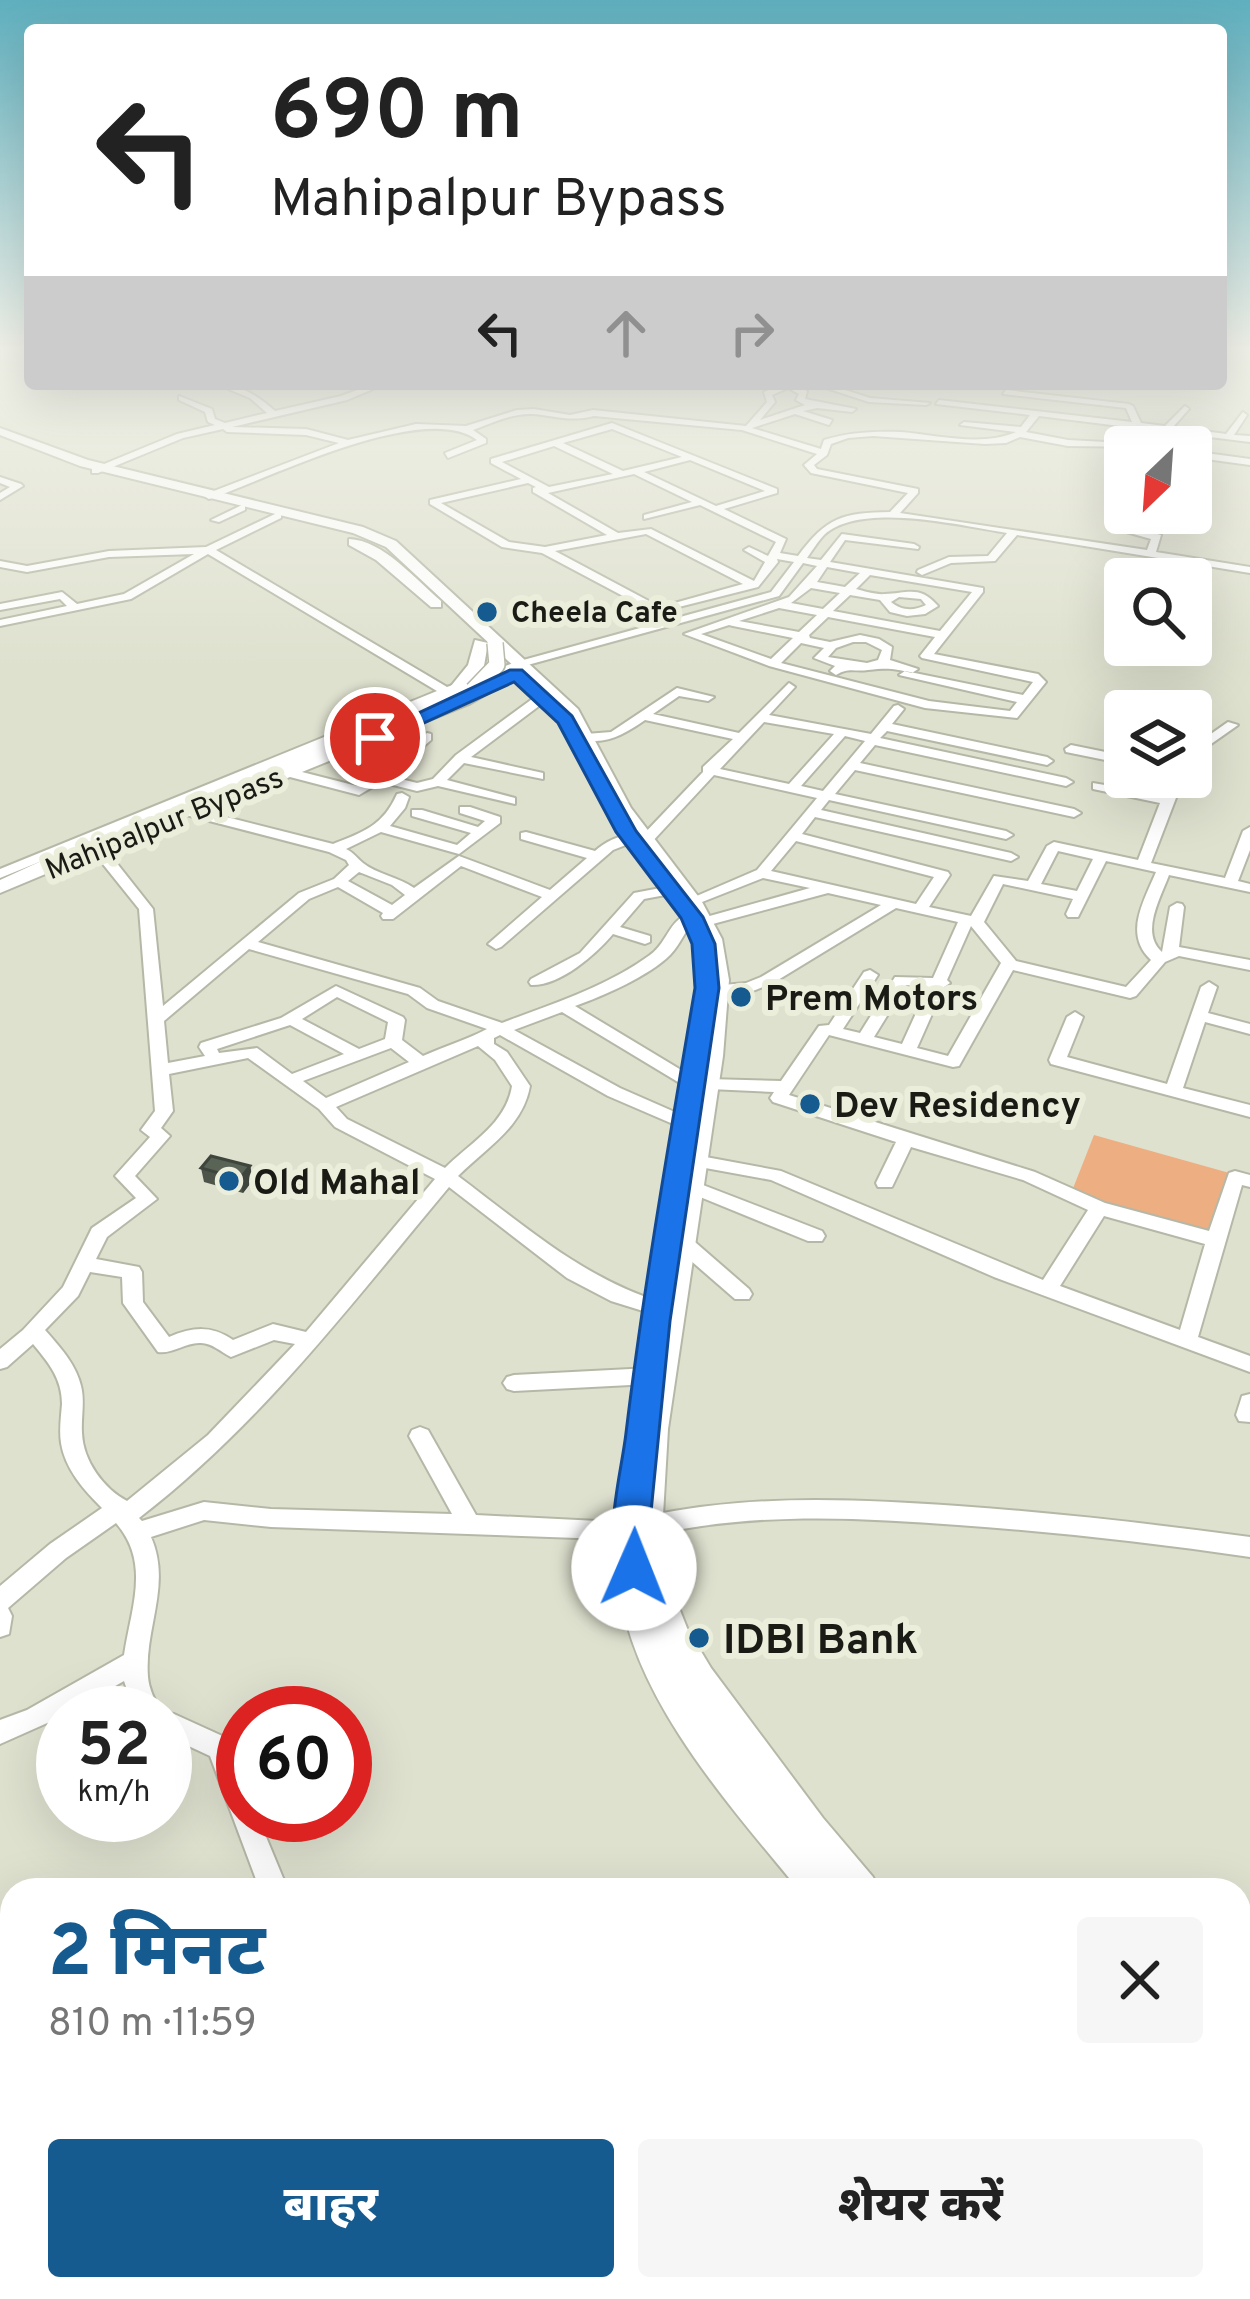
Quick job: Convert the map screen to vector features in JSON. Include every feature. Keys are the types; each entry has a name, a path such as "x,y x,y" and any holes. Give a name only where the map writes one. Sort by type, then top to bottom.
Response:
{"main road":[{"path":"57,454 278,516 374,553 524,667 543,697 566,720 638,840 716,951 717,989 701,1084 687,1124 656,1307 638,1609 655,1656 746,1795 813,1878"},
{"path":"98,469 373,535 406,555 568,708 638,840"},
{"path":"0,887 459,689 497,667 500,655 386,549 342,528"},
{"path":"689,907 704,944 708,974 701,1084 693,1174 640,1528 656,1593 699,1679 850,1878"}],"street":[{"path":"98,469 134,454"},
{"path":"209,496 319,454"},
{"path":"516,454 494,461 533,484 613,536 618,543 547,550 506,545 433,503 467,494 478,499 494,496 496,490 533,484 556,490 691,457"},
{"path":"528,454 537,459"},
{"path":"579,454 622,474"},
{"path":"684,454 774,491 715,508"},
{"path":"822,454 809,464 822,475 915,491 893,515"},
{"path":"1212,457 1250,462"},
{"path":"635,471 782,541 759,582 721,595 710,590 693,594 715,612"},
{"path":"0,480 18,486 0,497"},
{"path":"613,536 701,502"},
{"path":"215,520 242,508"},
{"path":"524,667 765,598 778,591 834,523 855,516 893,515 1250,570"},
{"path":"0,623 133,595 208,550 278,516"},
{"path":"646,524 759,582"},
{"path":"918,595 926,576 949,560 991,559 1014,532"},
{"path":"1147,534 1155,536 1150,554"},
{"path":"886,658 883,645 849,638 820,658 868,667 886,658 916,665 962,662 1038,678 1027,700 1009,716 885,693 773,664 690,634 781,605 809,584 842,537 914,547"},
{"path":"749,550 777,556 878,559 883,552 868,548 874,540"},
{"path":"0,564 27,569 109,554 208,550 459,689"},
{"path":"547,550 659,610 700,601"},
{"path":"847,566 858,556"},
{"path":"827,557 847,566 926,576 979,590 944,635 885,693"},
{"path":"773,664 830,614 869,570"},
{"path":"809,584 887,598 918,595 933,606 963,613"},
{"path":"0,607 62,595 75,608"},
{"path":"765,598 781,605 944,635"},
{"path":"887,598 885,604 897,611 917,613 933,606"},
{"path":"870,640 897,611"},
{"path":"730,622 832,646"},
{"path":"944,683 962,662"},
{"path":"828,678 843,665"},
{"path":"916,665 944,683 1027,700"},
{"name":"Mahipalpur Bypass","path":"0,874 524,667"},
{"name":"Mahipalpur Bypass","path":"0,887 465,701 524,667"},
{"path":"496,944 596,856 638,840 789,687"},
{"path":"963,710 969,688"},
{"path":"586,738 614,735 677,692 708,697"},
{"path":"438,782 461,758 543,697"},
{"path":"325,1105 590,995 662,956 689,907 762,873 869,738 898,709"},
{"path":"643,716 740,737"},
{"path":"759,717 843,731 1066,782"},
{"path":"1212,739 1232,725"},
{"path":"883,726 1047,761"},
{"path":"792,789 843,731"},
{"path":"288,773 359,791 427,737"},
{"path":"1071,749 1104,756"},
{"path":"461,758 538,776"},
{"path":"851,764 1074,813"},
{"path":"708,770 1006,835"},
{"path":"380,778 417,787 438,782 510,801"},
{"path":"1099,786 1168,800 1143,865"},
{"path":"334,849 381,828 398,810 402,796"},
{"path":"339,882 391,914 495,819 465,810"},
{"path":"191,812 334,849 355,859 357,866"},
{"path":"417,813 481,832"},
{"path":"814,813 1011,857"},
{"path":"381,828 459,855 550,895"},
{"path":"1229,884 1250,831"},
{"path":"526,836 596,856"},
{"path":"794,836 943,875 920,909"},
{"path":"1033,886 1052,846 1250,888"},
{"path":"0,1361 67,1295 99,1232 148,1197 124,1176 160,1136 150,1130 164,1111 146,909 99,850"},
{"path":"1073,914 1101,856"},
{"path":"158,1018 304,896 339,882 357,866"},
{"path":"357,866 413,894"},
{"path":"1164,869 1141,936 1144,948 1165,956 1186,951 1250,965"},
{"path":"762,873 970,924 1010,964 1130,993 1165,956 1177,908"},
{"path":"908,1050 970,924 999,879 1082,897"},
{"path":"537,982 581,959 642,895 689,907 829,888"},
{"path":"717,989 748,988 767,980 894,903"},
{"path":"612,929 645,939"},
{"path":"247,944 414,991 431,1008 466,1012 490,1034 687,1124"},
{"path":"1010,964 955,1061 824,1030 785,1087 781,1101 1029,1176 1099,1208 1216,1240"},
{"path":"834,1030 870,975"},
{"path":"865,1038 901,980 942,983"},
{"path":"1173,1091 1209,987"},
{"path":"215,1059 207,1047 290,1019 335,992 397,1020 393,1042"},
{"path":"562,1005 701,1084 785,1087"},
{"path":"1075,1016 1057,1060 1250,1111"},
{"path":"1199,1016 1250,1029"},
{"path":"290,1019 358,1055"},
{"path":"0,1601 58,1551 128,1518 172,1483 310,1340 447,1177 505,1121 522,1092 490,1034"},
{"path":"393,1042 422,1063"},
{"path":"290,1080 393,1042"},
{"path":"161,1070 251,1052 325,1105 341,1123 447,1177 574,1273 618,1296 656,1307"},
{"path":"885,1183 906,1139"},
{"path":"693,1174 815,1236"},
{"path":"693,1174 776,1175 1048,1289 1250,1364"},
{"path":"1187,1341 1235,1177 1250,1181"},
{"path":"1048,1289 1099,1208"},
{"path":"681,1241 742,1294"},
{"path":"86,1264 132,1272 133,1303 165,1347 195,1334 210,1334 231,1348 274,1332 310,1340"},
{"path":"34,1332 70,1386 67,1427 78,1463 128,1518 150,1573 136,1661 139,1686"},
{"path":"514,1383 650,1376"},
{"path":"420,1436 470,1526"},
{"path":"128,1518 204,1511 470,1526 640,1528 718,1510 799,1505 1107,1528 1250,1547"},
{"path":"0,1616 0,1626"},
{"path":"0,1732 36,1718 136,1661"},
{"path":"255,1842 269,1878"}],"shaded area":[{"path":"1094,1135 1233,1174 1216,1240 1070,1196"}],"building":[{"path":"211,1156 250,1166 240,1179 201,1168"}],"place":[{"name":"Cheela Cafe","path":"487,612"},
{"name":"Prem Motors","path":"741,997"},
{"name":"Dev Residency","path":"810,1104"},
{"name":"Old Mahal","path":"229,1181"},
{"name":"IDBI Bank","path":"699,1638"}],"route":[{"path":"375,738 516,674 566,720 608,802 692,917 704,944 707,988 655,1321 632,1532 634,1568"}]}
